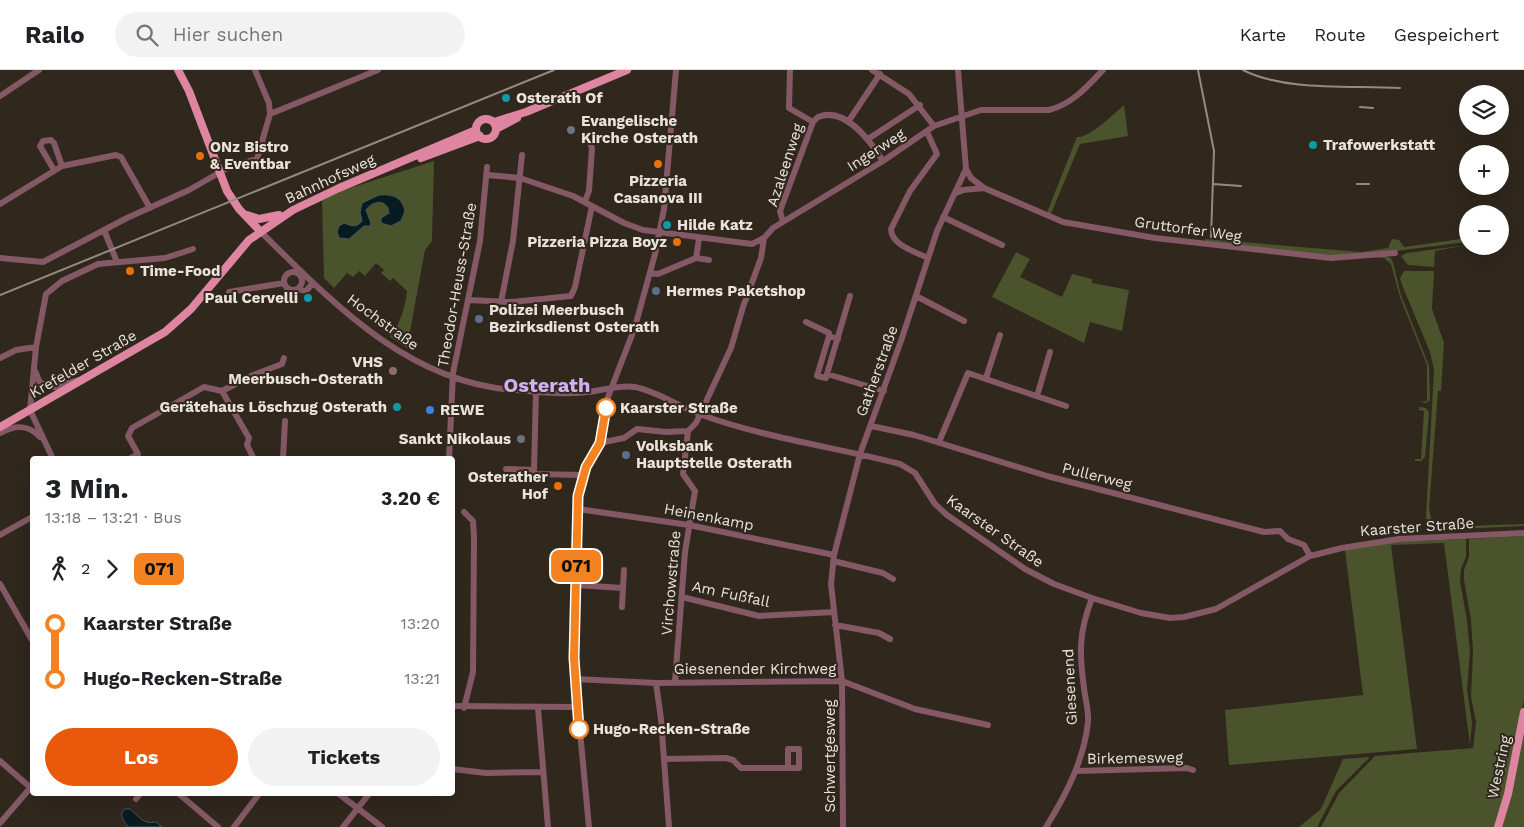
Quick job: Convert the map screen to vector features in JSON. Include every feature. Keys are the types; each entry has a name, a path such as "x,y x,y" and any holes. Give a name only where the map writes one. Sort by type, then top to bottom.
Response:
{"main road":[{"path":"178,70 189,91 230,197 260,232"},
{"path":"495,126 627,70"},
{"path":"483,119 495,126 492,137 486,139 478,133 477,126 483,119"},
{"name":"Bahnhofsweg","path":"179,321 236,254 260,232 293,210 339,188 478,133"},
{"path":"244,214 259,219 267,219 293,210"},
{"name":"Krefelder Straße","path":"0,427 154,339 179,321"},
{"name":"Westring","path":"1498,827 1508,794 1524,712"}],"street":[{"path":"0,96 39,70"},
{"path":"0,258 43,262 104,230 189,190 219,172 257,159 270,114 268,103 255,70"},
{"name":"Azaleenweg","path":"783,222 780,211 814,122 789,108 790,70"},
{"path":"872,70 898,85 920,105 934,126"},
{"name":"Gatherstraße","path":"860,454 943,217 966,169 958,70"},
{"name":"Ingerweg","path":"487,171 520,178 585,201 629,226 699,239 752,244 764,238 783,222 883,161 934,126 981,110 1049,110 1058,108 1076,97 1103,70"},
{"path":"270,114 375,71"},
{"path":"589,827 575,679 578,509 583,475 600,443 610,389 635,327 660,233 666,190 675,72"},
{"path":"848,122 880,74"},
{"path":"868,139 920,105"},
{"path":"814,122 818,117 825,115 848,122 868,139 883,161"},
{"path":"927,132 937,154 910,191 891,229 891,235 895,240 928,258"},
{"path":"54,170 40,146 43,142 51,140 54,143 62,166"},
{"path":"585,201 588,191 592,148 590,142"},
{"path":"0,204 62,166 119,155 150,208"},
{"path":"500,302 513,242 522,155"},
{"name":"Gruttorfer Weg","path":"966,169 971,178 984,188 1063,222 1155,238 1331,258 1395,253"},
{"name":"Theodor-Heuss-Straße","path":"449,456 453,378 480,241 487,171"},
{"path":"956,193 963,190 984,188"},
{"path":"468,300 500,302 572,296 592,206"},
{"path":"943,217 1002,245"},
{"path":"104,230 117,262"},
{"name":"Hochstraße","path":"260,232 321,291 396,349 421,364 453,378 510,390 560,393 610,389"},
{"path":"600,443 627,435 638,429 666,432 688,431 701,415 733,345 743,307 761,258 764,238"},
{"path":"696,258 699,239"},
{"path":"52,456 42,440 30,410 36,347 46,294 62,282 98,264 165,258 193,249"},
{"path":"650,273 658,274 696,258 709,260"},
{"path":"284,283 287,274 296,272 302,278 298,289"},
{"path":"284,283 290,290 306,291 313,283"},
{"path":"229,292 284,283"},
{"path":"829,336 817,376 826,378 850,296"},
{"path":"916,296 964,321"},
{"path":"806,322 829,333 829,336 838,339"},
{"path":"986,378 1000,334"},
{"path":"0,358 16,350 36,347"},
{"path":"1037,396 1050,352"},
{"path":"139,456 128,436 132,428 204,387 222,391 253,375 282,364 284,358"},
{"path":"34,367 37,379 45,386 55,387 83,379"},
{"path":"939,442 964,378 968,373 1066,406"},
{"path":"827,374 884,390"},
{"name":"Kaarster Straße","path":"610,389 625,387 641,388 701,415 909,468 924,484 935,504 958,523 1025,569 1054,584 1092,598 1156,616 1170,618 1193,616 1216,609 1310,556 1356,544 1391,539 1524,533"},
{"path":"222,391 249,438 247,444 250,456"},
{"path":"536,391 535,474 583,475"},
{"path":"283,456 285,420"},
{"name":"Pullerweg","path":"871,426 939,442 1047,476 1264,532 1280,531 1288,539 1304,545 1310,556"},
{"path":"0,433 14,427 24,427 31,429 42,440"},
{"name":"Virchowstraße","path":"675,682 689,525 695,492 683,474 688,431"},
{"name":"Schwertgesweg","path":"843,827 842,681 831,584 833,558 860,454"},
{"path":"506,469 534,470"},
{"name":"Heinenkamp","path":"578,509 689,525 833,558"},
{"path":"464,512 473,521 474,538 473,672 464,708"},
{"path":"0,535 30,518"},
{"path":"833,558 883,573 894,579"},
{"path":"622,607 624,570"},
{"path":"0,584 30,636"},
{"path":"576,584 623,588"},
{"name":"Am Fußfall","path":"682,597 759,616 834,612"},
{"name":"Giesenend","path":"1046,827 1061,803 1076,771 1088,721 1080,662 1080,636 1092,598"},
{"path":"836,625 879,633 890,639"},
{"name":"Giesenender Kirchweg","path":"575,679 656,683 842,681 915,709 988,725"},
{"path":"656,683 669,827"},
{"path":"455,706 577,707"},
{"path":"538,708 548,827"},
{"path":"664,759 726,758 733,760 741,768 788,768"},
{"path":"0,761 30,785"},
{"name":"Birkemesweg","path":"1076,771 1187,768 1193,770"},
{"path":"455,769 486,774 543,772"},
{"path":"0,823 30,789"},
{"path":"181,796 218,827"},
{"path":"234,827 257,796"},
{"path":"342,796 382,827"},
{"path":"343,827 367,796"}],"green space":[{"path":"1124,105 1128,136 1080,144 1050,216 1046,215 1077,137 1082,137 1094,130"},
{"path":"434,161 432,241 425,250 407,348 390,337 402,315 407,291 393,278 390,281 381,273 384,270 376,263 365,276 359,271 353,277 347,273 334,288 324,278 322,200 341,191"},
{"path":"1205,239 1361,252 1388,248 1392,239 1399,240 1404,247 1459,239 1459,243 1348,257 1205,244"},
{"path":"1459,246 1435,251 1434,267 1408,265 1401,256 1407,253"},
{"path":"1016,252 1030,259 1020,277 1062,297 1072,274 1092,279 1092,283 1129,290 1122,331 1090,322 1084,343 992,297"},
{"path":"1385,256 1391,258 1393,263 1401,295 1429,366 1430,400 1426,403 1419,402 1427,401 1427,365 1400,297 1391,264 1384,258 1374,257"},
{"path":"1404,271 1434,271 1432,309 1444,343 1441,391 1438,391 1429,508 1432,523 1439,527 1524,524 1524,526 1435,530 1426,518 1434,370 1430,352 1402,285 1400,278"},
{"path":"1419,407 1426,408 1429,413 1425,457 1421,461 1415,461 1415,459 1421,459 1424,411 1419,410"},
{"path":"1524,536 1524,700 1507,785 1494,827 1321,827 1339,793 1375,756 1473,748 1476,722 1471,697 1473,652 1471,620 1464,580 1464,570 1469,557 1469,539"},
{"path":"1466,539 1466,557 1461,569 1460,581 1470,652 1467,689 1472,723 1470,745 1444,543 1391,545 1417,749 1229,765 1225,710 1363,695 1345,550 1390,542"},
{"path":"1524,726 1524,827 1501,827"},
{"path":"1370,757 1336,791 1317,827 1299,827 1321,809 1343,759"}],"water":[{"path":"379,195 393,196 402,202 405,211 401,221 391,226 381,223 381,218 389,213 388,208 380,202 372,204 366,210 371,223 370,226 364,226 349,239 339,238 337,232 339,226 344,223 354,226 358,225 362,221 360,212 362,203"},
{"path":"125,809 130,809 144,821 156,822 162,827 128,827 122,818 122,814"}],"railway":[{"path":"0,295 554,70"},
{"path":"1198,70 1214,151 1211,237"},
{"path":"1243,70 1260,77 1299,85 1400,88"},
{"path":"1360,107 1373,108"},
{"path":"1359,147 1371,148"},
{"path":"1213,184 1241,186"},
{"path":"1357,184 1369,184"}],"bus line":[{"name":"071","path":"579,729 574,658 578,496 586,467 594,450 600,443 606,408"}],"place":[{"name":"Osterath Of","path":"506,98"},
{"name":"Evangelische Kirche Osterath","path":"571,130"},
{"name":"Trafowerkstatt","path":"1313,145"},
{"name":"ONz Bistro & Eventbar","path":"200,156"},
{"name":"Pizzeria Casanova III","path":"658,164"},
{"name":"Hilde Katz","path":"667,225"},
{"name":"Pizzeria Pizza Boyz","path":"677,242"},
{"name":"Time-Food","path":"130,271"},
{"name":"Hermes Paketshop","path":"656,291"},
{"name":"Paul Cervelli","path":"308,298"},
{"name":"Polizei Meerbusch Bezirksdienst Osterath","path":"479,319"},
{"name":"VHS Meerbusch-Osterath","path":"393,371"},
{"name":"Gerätehaus Löschzug Osterath","path":"397,407"},
{"name":"Kaarster Straße","path":"606,408"},
{"name":"REWE","path":"430,410"},
{"name":"Sankt Nikolaus","path":"521,439"},
{"name":"Volksbank Hauptstelle Osterath","path":"626,455"},
{"name":"Osterather Hof","path":"558,486"},
{"name":"Hugo-Recken-Straße","path":"579,729"}],"district":[{"name":"Osterath","path":"547,385"}]}
